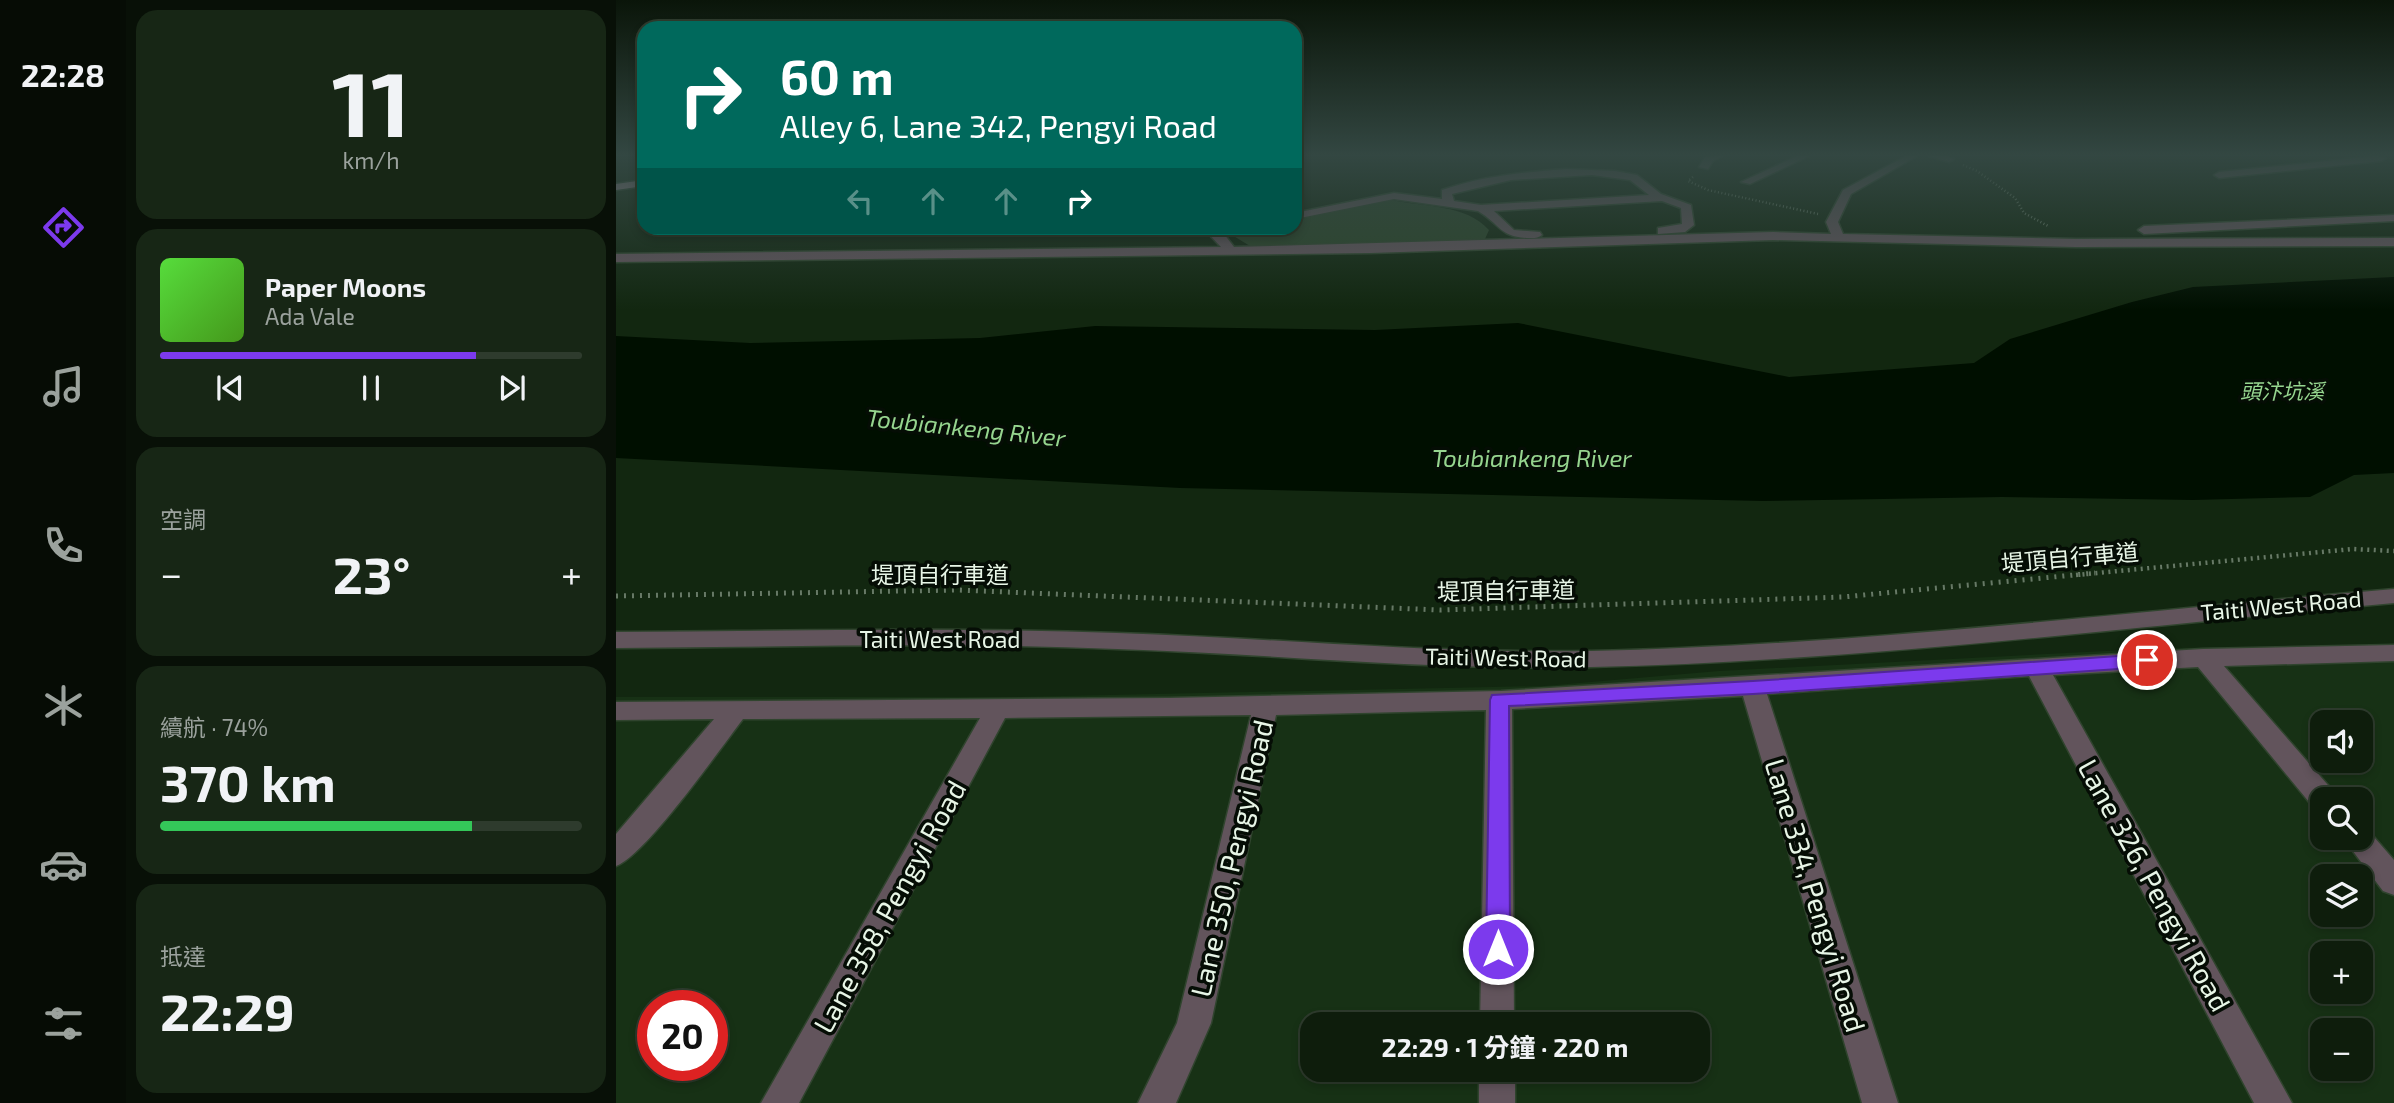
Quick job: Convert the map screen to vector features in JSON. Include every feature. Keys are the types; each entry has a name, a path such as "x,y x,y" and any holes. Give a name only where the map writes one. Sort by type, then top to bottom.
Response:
{"street":[{"path":"1302,215 1337,207"},
{"path":"1477,207 1491,207"},
{"path":"1481,208 1519,235 1682,229 1688,225 1687,207"},
{"path":"1838,236 1832,222 1839,207"},
{"path":"2063,233 2394,218"},
{"path":"2331,221 2377,242"},
{"path":"1479,243 1508,229"},
{"path":"2063,233 2076,243"},
{"path":"1216,235 1230,250"},
{"path":"616,258 1230,250 1838,236 2076,243 2394,242"},
{"name":"Taiti West Road","path":"616,640 1031,639 1153,642 1463,658 1588,659 1730,654 1923,641 2214,610 2394,596"},
{"path":"1266,704 1499,700 1753,688 2036,666 2203,657 2394,653"},
{"path":"2203,657 2313,787"},
{"name":"Lane 326, Pengyi Road","path":"2036,666 2274,1103"},
{"name":"Lane 334, Pengyi Road","path":"1753,688 1880,1103"},
{"path":"1497,1012 1499,700"},
{"name":"Lane 350, Pengyi Road","path":"616,711 1266,704 1194,1023 1178,1062 1156,1103"},
{"name":"Lane 358, Pengyi Road","path":"779,1103 999,708"},
{"path":"616,854 736,710"},
{"path":"2367,850 2394,882"},
{"path":"1497,1082 1497,1103"}],"path":[{"path":"2021,207 2024,213 2063,233"},
{"name":"堤頂自行車道","path":"616,596 958,590 1440,610 1843,597 2353,549 2394,551"}],"shaded area":[{"path":"1354,207 1441,207 1469,215 1489,230 1485,239 1472,243 1250,246 1232,235 1302,235 1302,218"},
{"path":"2394,645 2394,1103 616,1103 616,697 1012,697 1544,686 1719,671 2165,648"}],"water":[{"name":"頭汴坑溪","path":"2394,277 2394,473 2354,475 2310,497 2193,500 2002,497 1763,501 1180,488 616,458 616,336 750,343 980,338 1095,326 1375,330 1518,323 1789,377 1974,363 2010,339 2132,302 2193,287"}],"route":[{"path":"1498,949 1499,700 1753,688 2147,660"}],"water label":[{"name":"Toubiankeng River","path":"966,427"},
{"name":"Toubiankeng River","path":"1532,457"}]}
